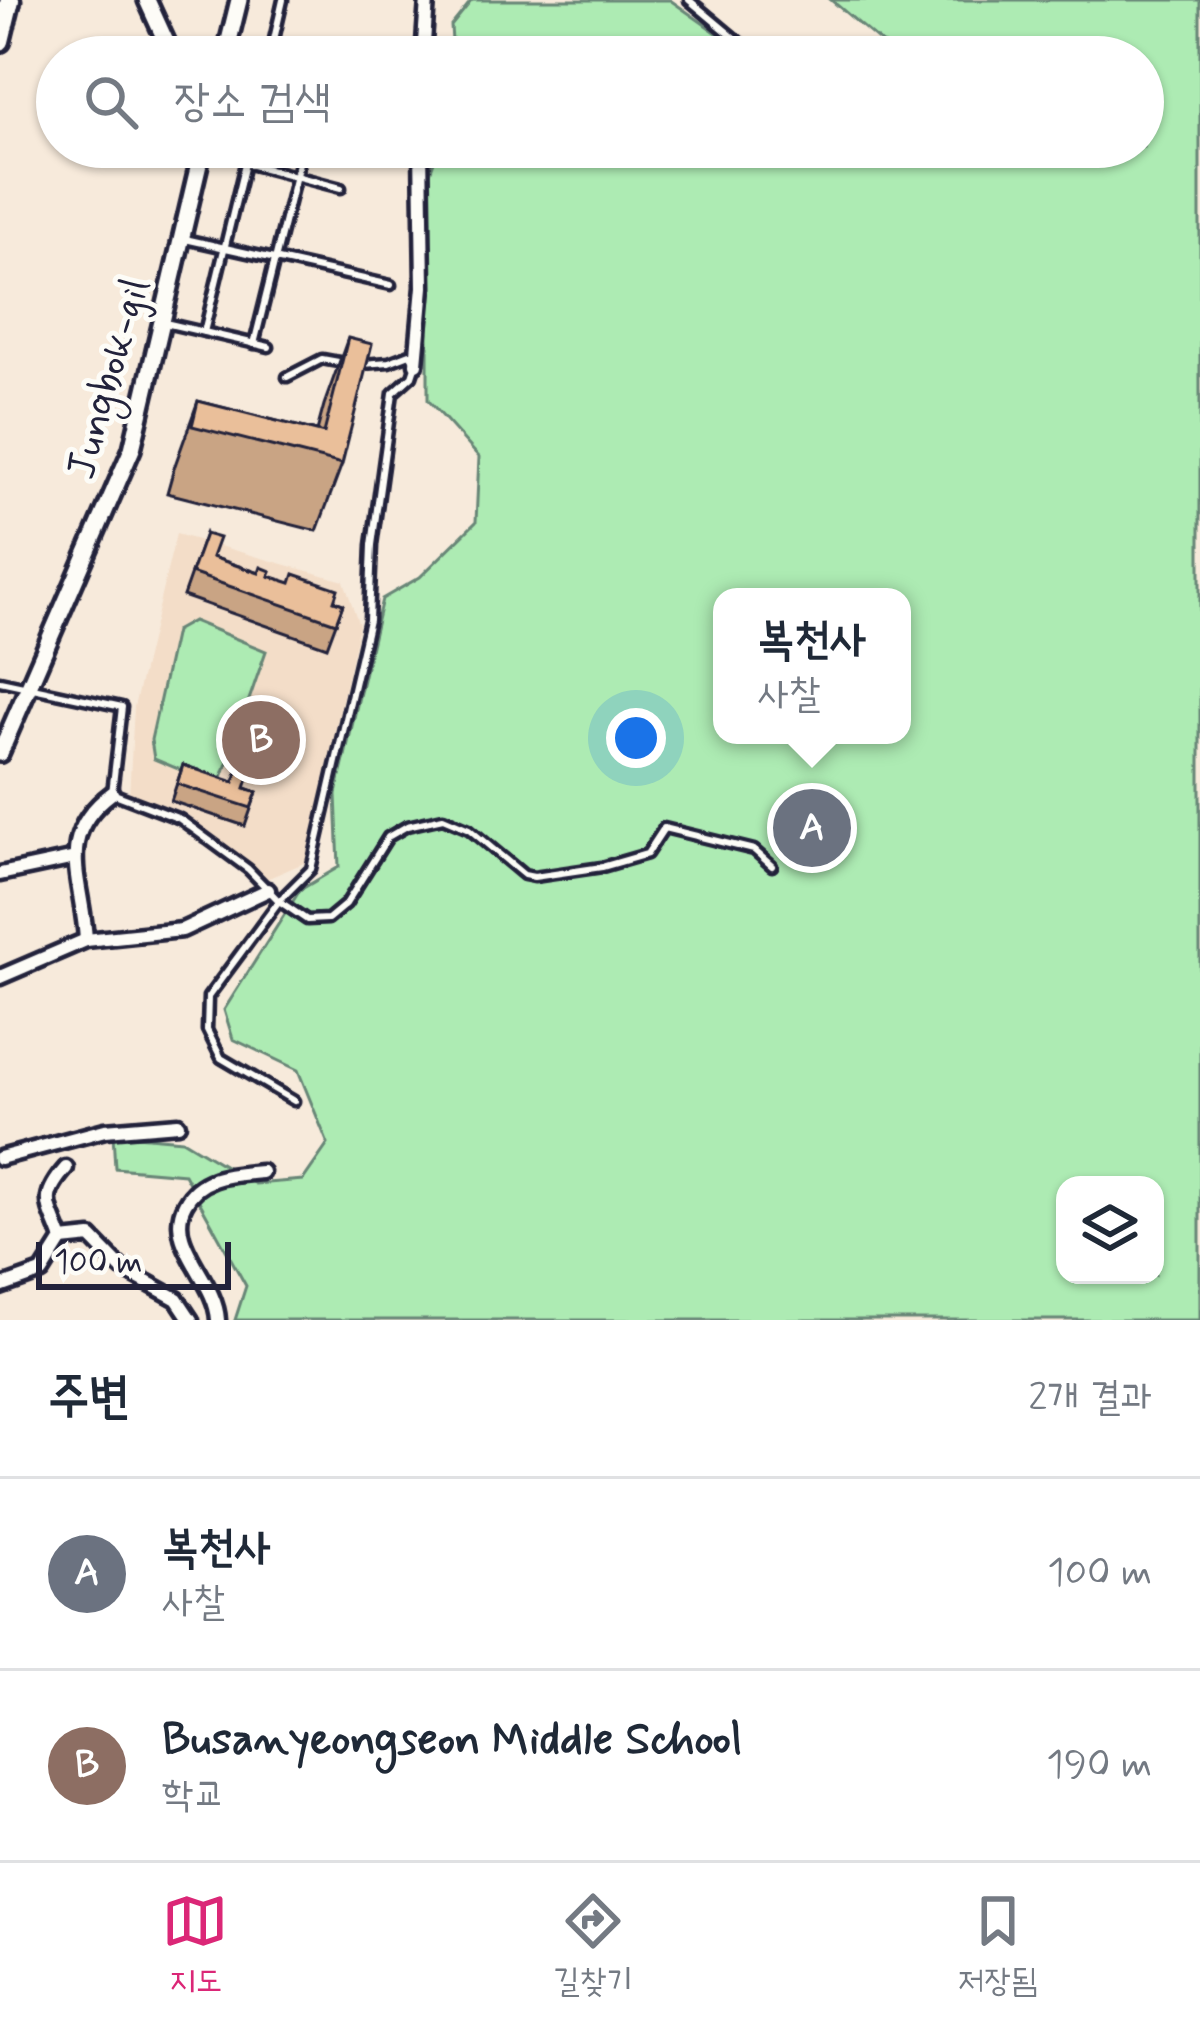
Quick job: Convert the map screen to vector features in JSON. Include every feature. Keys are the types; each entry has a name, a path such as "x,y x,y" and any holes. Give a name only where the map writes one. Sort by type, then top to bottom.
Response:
{"main road":[{"path":"0,41 10,0"}],"street":[{"path":"147,0 163,36"},
{"path":"230,36 239,0"},
{"path":"424,36 427,0"},
{"name":"Jungbok-gil","path":"0,753 132,449 198,168"},
{"path":"416,364 423,287 421,168"},
{"path":"86,940 75,858 80,826 112,793"},
{"path":"0,874 75,858"},
{"path":"0,977 86,940 182,930 268,890"},
{"path":"0,1158 105,1130 178,1124"},
{"path":"62,1240 47,1198 66,1168"},
{"path":"218,1320 208,1283 178,1230 178,1217 189,1196 215,1178 262,1172"},
{"path":"0,1287 42,1272 62,1240 92,1238 121,1268 177,1299 191,1320"}],"lane":[{"path":"275,36 283,0"},
{"path":"689,0 732,36"},
{"path":"204,332 244,168"},
{"path":"265,168 341,188"},
{"path":"254,344 298,168"},
{"path":"182,238 391,285"},
{"path":"162,322 268,347"},
{"path":"287,377 322,359 351,364 388,362 410,354 416,364 412,376 393,393 372,544 369,620 311,869 279,902 208,997 207,1030 220,1058 295,1101"},
{"path":"0,681 122,707 112,793 180,819 307,920 328,919 346,904 388,837 407,826 443,818 469,829 534,877 602,867 647,854 664,828 754,850 772,866"}],"shaded area":[{"path":"176,534 344,581 359,625 306,862 264,880 186,818 129,796 134,707"}],"green space":[{"path":"472,0 670,0 721,36 452,36 451,26"},
{"path":"831,0 1200,0 1200,1320 235,1320 246,1286 184,1174 115,1168 113,1134 182,1140 255,1184 303,1180 328,1144 298,1070 233,1039 224,1010 300,890 339,867 336,794 382,599 420,577 476,522 479,457 428,400 428,302 420,202 432,168 1164,168 1164,36 873,36"},
{"path":"193,621 266,651 219,786 154,759 151,740 175,631"}],"building":[{"path":"348,338 372,344 342,464 192,426 198,401 324,433"},
{"path":"205,534 219,538 212,557 259,573 261,567 271,571 269,576 291,583 294,574 338,589 334,601 343,604 336,623 191,573"},
{"path":"183,765 234,782 238,769 250,773 245,788 257,792 251,808 177,784"}],"place":[{"name":"Busanyeongseon Middle School","path":"261,740"},
{"name":"복천사","path":"812,828"}]}
